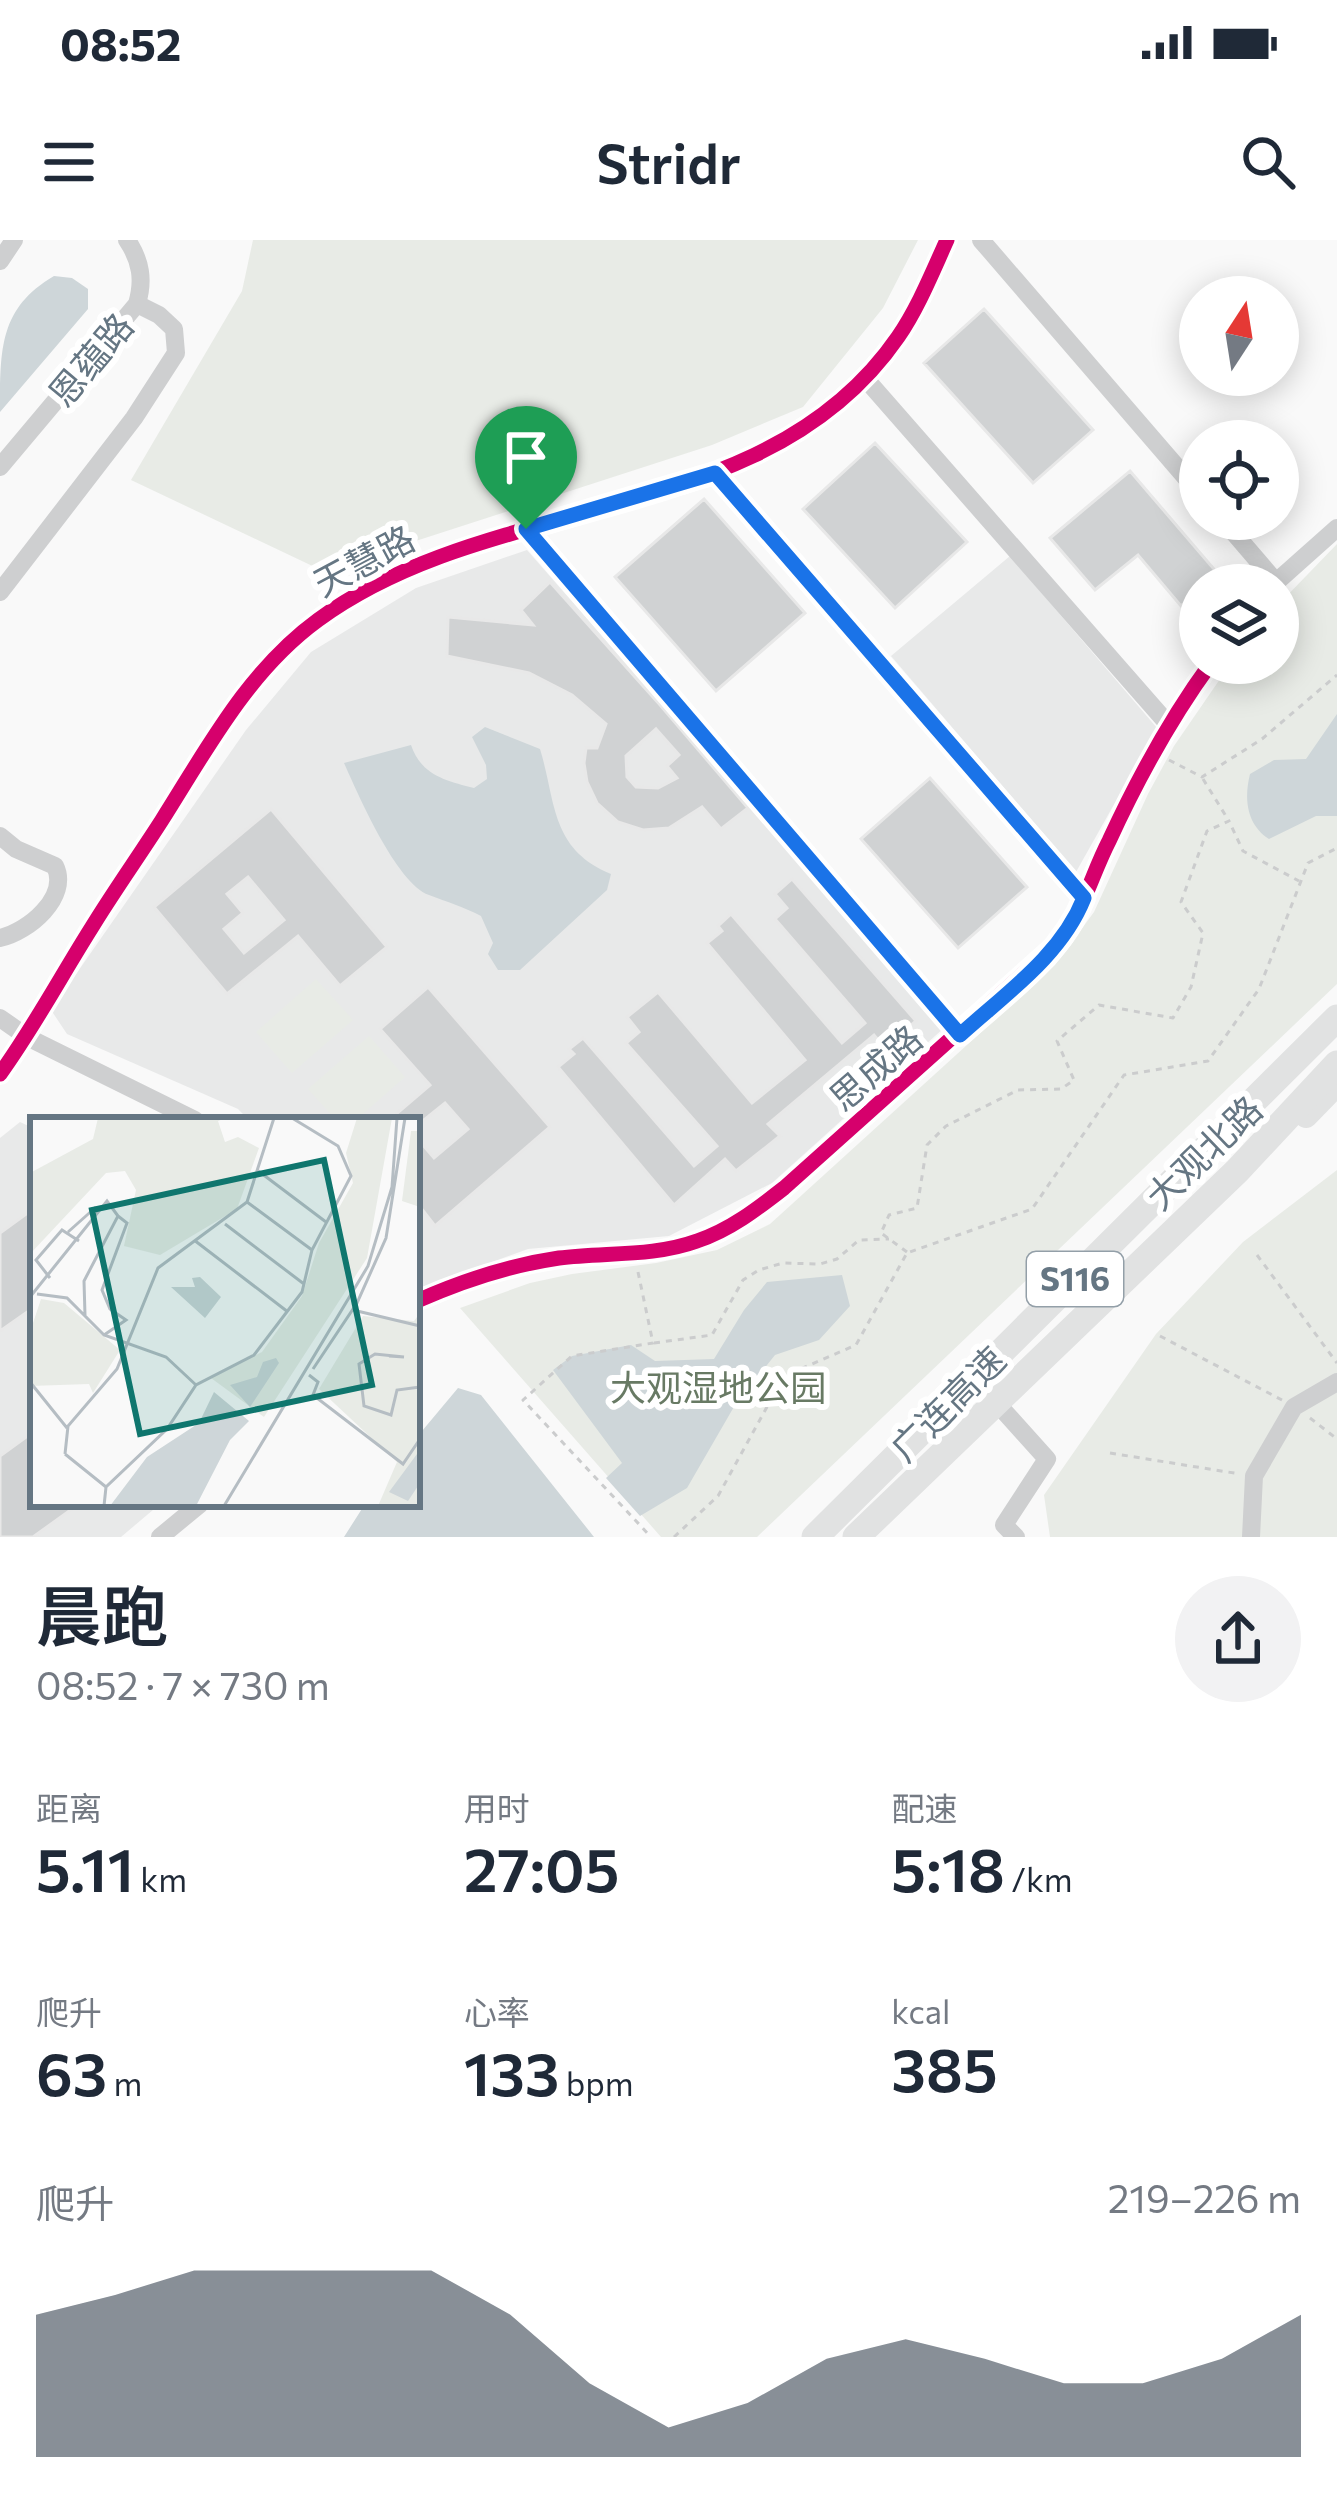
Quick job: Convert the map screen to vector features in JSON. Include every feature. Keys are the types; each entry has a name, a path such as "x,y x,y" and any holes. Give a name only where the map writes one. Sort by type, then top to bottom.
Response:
{"highway":[{"name":"广连高速","path":"815,1537 1337,1016"},
{"name":"广连高速","path":"856,1537 1237,1171 1337,1064"}],"main road":[{"name":"大观北路","path":"805,1537 1256,1104 1337,1016"},
{"name":"大观北路","path":"868,1537 1331,1098"}],"street":[{"path":"0,261 14,240"},
{"name":"恩蕴路","path":"0,467 137,304 140,268 127,240"},
{"name":"天慧路","path":"0,1074 222,724 283,651 316,622 392,575 436,555 715,473 785,441 864,377 913,314 947,240"},
{"path":"981,240 1179,470"},
{"path":"0,592 134,418 176,353 174,329 137,304"},
{"path":"864,377 1168,724"},
{"path":"715,473 1084,898"},
{"path":"1296,564 1337,528"},
{"path":"526,529 960,1035"},
{"path":"1239,540 1259,564"},
{"name":"思成路","path":"420,1300 522,1265 634,1253 701,1240 747,1217 960,1035 1060,941 1075,922 1152,751 1196,684"},
{"path":"0,836 16,850 55,866 61,878 56,896 41,912 14,934 0,938"},
{"path":"0,1018 189,1117"},
{"path":"1251,1537 1254,1476 1294,1407 1337,1382"},
{"path":"1002,1409 1047,1459 1004,1526 1016,1537"},
{"path":"160,1537 196,1507"}],"path":[{"path":"1202,777 1262,739 1337,675"},
{"path":"1152,751 1202,777 1243,851 1301,882"},
{"path":"907,1253 881,1234 889,1215 917,1208 927,1145 946,1126 1018,1090 1061,1089 1074,1080 1057,1041 1099,1005 1173,1018 1191,988 1203,933 1181,902 1190,870 1207,831 1229,820"},
{"path":"674,1537 718,1496 784,1376 856,1345 907,1253 1032,1209 1124,1075 1208,1061 1259,988 1308,863 1337,848"},
{"path":"651,1537 523,1400 572,1356 712,1335 743,1280 759,1270 783,1263 820,1264 837,1259 860,1240 890,1240"},
{"path":"634,1253 652,1343"},
{"path":"1257,1255 1337,1364"},
{"path":"1160,1336 1294,1407 1337,1439"},
{"path":"1110,1453 1254,1476"}],"shaded area":[{"path":"54,276 72,278 88,289 88,309 0,412 3,349 13,316 36,288"},
{"path":"527,550 945,1027 772,1183 669,1236 528,1249 420,1288 420,1117 246,1117 238,1109 67,1034 51,1010 246,730 311,652 416,588"},
{"path":"1010,556 1157,728 1076,872 891,656"},
{"path":"1337,714 1337,816 1316,816 1269,839 1255,826 1249,810 1250,774 1274,760 1306,759"},
{"path":"485,727 540,749 566,837 591,864 611,874 607,890 520,970 498,970 488,954 493,943 481,916 429,895 404,874 379,836 344,763 411,745 428,770 474,788 487,779 486,765 472,737"},
{"path":"20,1122 30,1127 30,1507 156,1507 121,1537 0,1537 0,1138"},
{"path":"842,1275 850,1306 819,1340 775,1355 735,1405 687,1488 640,1516 606,1478 622,1463 553,1370 572,1356 631,1345 655,1361 714,1359 767,1282"},
{"path":"458,1388 481,1395 594,1537 344,1537 363,1507 420,1507 420,1433"}],"green space":[{"path":"253,240 918,240 883,308 803,407 712,445 323,571 131,480 242,291"},
{"name":"大观湿地公园","path":"1337,544 1337,984 757,1537 661,1537 460,1308 530,1283 717,1250 770,1224 1055,965 1094,912 1148,794 1217,684 1299,684 1299,583"},
{"path":"316,979 353,1020 292,1073 256,1032"},
{"path":"369,1036 405,1077 359,1117 333,1117 308,1089"},
{"path":"1337,1170 1337,1537 1050,1537 1044,1495 1156,1334 1243,1242"}],"building":[{"path":"984,309 1093,430 1033,483 924,363"},
{"path":"875,443 967,542 895,608 803,509"},
{"path":"1130,471 1179,528 1179,540 1189,540 1210,564 1179,564 1179,604 1138,555 1095,590 1050,538"},
{"path":"704,499 805,613 716,691 615,577"},
{"path":"550,582 748,808 721,829 702,807 669,828 643,830 618,822 597,803 584,763 586,748 597,748 606,724 572,695 529,673 447,656 448,617 533,625 521,610","holes":["656,729 679,755 667,766 677,778 658,788 636,787 627,777 626,756"]},
{"path":"930,778 1027,887 958,948 861,839"},
{"path":"271,809 387,947 340,986 298,936 227,994 154,907","holes":["248,877 284,920 244,953 224,929 243,913 227,894"]},
{"path":"792,879 916,1021 885,1048 874,1035 768,1124 780,1136 736,1171 725,1159 674,1205 558,1067 574,1054 569,1049 583,1038 694,1166 717,1146 626,1043 639,1032 627,1017 658,992 752,1103 805,1060 707,943 722,931 718,926 731,914 842,1043 865,1023 775,919 787,908 775,894"},
{"path":"428,987 550,1127 435,1226 420,1207 420,1142 434,1158 468,1129 445,1103 424,1120 393,1117 430,1085 380,1029"},
{"path":"30,1211 30,1310 0,1331 0,1233"},
{"path":"30,1434 30,1507 75,1507 33,1537 0,1537 0,1456"}],"cycle path":[{"path":"0,1074 213,739 250,687 293,640 388,578 465,548 703,477 777,444 842,399 898,337 947,240"},
{"path":"420,1300 523,1265 663,1250 697,1241 732,1225 784,1188 1060,941 1143,772 1197,684"}],"route":[{"path":"715,473 1084,898 1075,922 1042,961 960,1035 526,529 715,473"}]}
